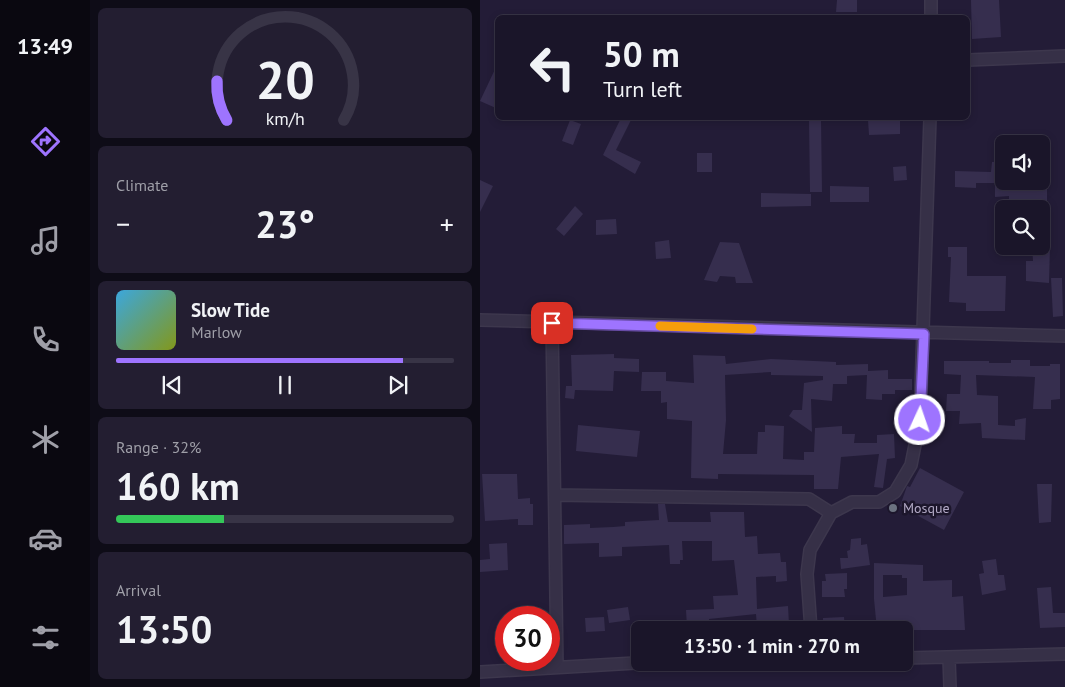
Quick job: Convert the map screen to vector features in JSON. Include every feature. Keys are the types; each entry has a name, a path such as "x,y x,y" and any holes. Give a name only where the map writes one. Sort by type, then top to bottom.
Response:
{"street":[{"path":"931,0 931,15"},
{"path":"970,60 1065,56"},
{"path":"810,621 807,574 810,550 831,513 852,502 879,502 895,492 911,465 920,420 930,120"},
{"path":"480,320 924,334 1065,336"},
{"path":"552,323 556,606"},
{"path":"555,495 809,499 831,513"},
{"path":"913,658 1065,654"},
{"path":"949,658 950,687"},
{"path":"560,666 631,663"},
{"path":"480,672 495,671"}],"building":[{"path":"837,0 857,0 857,12 836,12"},
{"path":"971,0 999,0 1001,37 972,39"},
{"path":"495,69 495,108 480,101"},
{"path":"570,120 581,124 573,145 562,141"},
{"path":"620,120 631,120 616,150 641,162 635,174 603,155"},
{"path":"809,120 821,120 822,192 810,192"},
{"path":"868,120 900,120 900,134 869,135"},
{"path":"697,153 712,153 712,172 697,172"},
{"path":"992,162 995,162 995,183 976,183 976,188 955,187 955,171 991,172"},
{"path":"906,166 907,180 894,181 893,167"},
{"path":"480,180 493,186 480,212"},
{"path":"830,186 869,187 869,202 830,202"},
{"path":"995,190 1047,190 1047,200 1009,200 1009,196 995,197"},
{"path":"761,193 811,194 811,206 761,207"},
{"path":"575,206 583,214 564,236 556,229"},
{"path":"616,219 617,234 596,235 596,220"},
{"path":"669,240 671,258 656,259 655,242"},
{"path":"720,242 739,243 753,283 736,283 735,277 720,276 717,282 704,280"},
{"path":"948,247 967,247 967,276 1006,276 1005,311 966,311 966,303 949,302 951,257 948,257"},
{"path":"1033,255 1050,255 1049,283 1026,281 1026,261 1033,261"},
{"path":"1051,278 1062,278 1063,316 1053,317"},
{"path":"614,354 614,358 639,359 639,372 614,371 613,391 575,390 574,399 565,398 566,386 572,386 571,355"},
{"path":"693,355 725,356 726,364 771,359 836,362 836,365 868,364 868,371 888,370 888,379 912,379 912,390 895,390 895,394 882,394 882,400 866,399 867,375 847,376 847,384 833,384 832,401 811,399 812,432 789,416 793,410 802,410 804,383 823,380 823,376 771,375 771,372 725,375 726,420 723,454 757,454 758,432 765,432 765,425 784,426 783,459 804,460 804,452 814,452 815,428 842,426 842,434 855,434 854,443 877,443 877,435 894,434 895,458 887,459 883,488 874,487 879,454 841,457 838,489 814,489 814,475 718,474 718,479 691,478 692,421 667,419 667,402 661,403 661,391 641,391 642,372 666,372 666,381 694,383"},
{"path":"1011,360 1030,360 1030,366 1060,364 1060,399 1051,400 1051,409 1033,409 1035,377 976,375 977,395 998,396 998,425 1015,426 1015,420 1026,418 1025,440 982,438 981,423 959,424 960,411 946,411 947,394 960,394 961,375 944,374 944,361 1011,363"},
{"path":"578,425 640,431 637,457 576,451"},
{"path":"920,468 964,492 944,530 900,506 907,486 910,487"},
{"path":"482,474 517,474 518,499 530,498 530,504 533,504 533,525 518,525 518,519 485,521"},
{"path":"1037,484 1052,484 1051,522 1039,523"},
{"path":"658,504 665,504 668,522 711,522 710,512 744,512 745,537 757,536 758,554 780,553 781,562 786,562 787,581 776,582 776,576 756,577 757,609 788,606 789,621 757,621 756,614 709,619 709,621 687,621 686,610 714,609 713,596 738,595 734,560 712,561 712,541 682,541 683,560 680,560 680,564 670,564 669,545 622,547 622,556 599,557 599,543 564,544 564,525 590,524 590,528 613,527 625,526 625,522 659,520"},
{"path":"861,538 861,545 867,544 870,565 841,569 840,558 848,558 847,551 850,550 851,539"},
{"path":"507,543 508,570 480,572 480,560 490,559 489,544"},
{"path":"996,559 998,575 1004,575 1006,590 982,595 979,574 984,573 982,561"},
{"path":"874,563 923,565 923,581 952,580 952,597 963,596 965,630 913,630 913,621 876,621","holes":["883,575 902,575 902,578 907,578 907,595 883,597"]},
{"path":"847,573 847,589 844,589 845,597 822,597 822,581 826,581 825,574"},
{"path":"1051,587 1053,613 1065,613 1065,627 1040,628 1037,588"},
{"path":"628,607 630,620 609,623 607,610"},
{"path":"604,617 605,631 586,632 585,618"},
{"path":"844,617 844,621 823,621 823,618"}],"slow traffic":[{"path":"660,326 752,329"}],"place":[{"name":"Mosque","path":"893,508"}],"route":[{"path":"552,323 924,334 920,420"}]}
